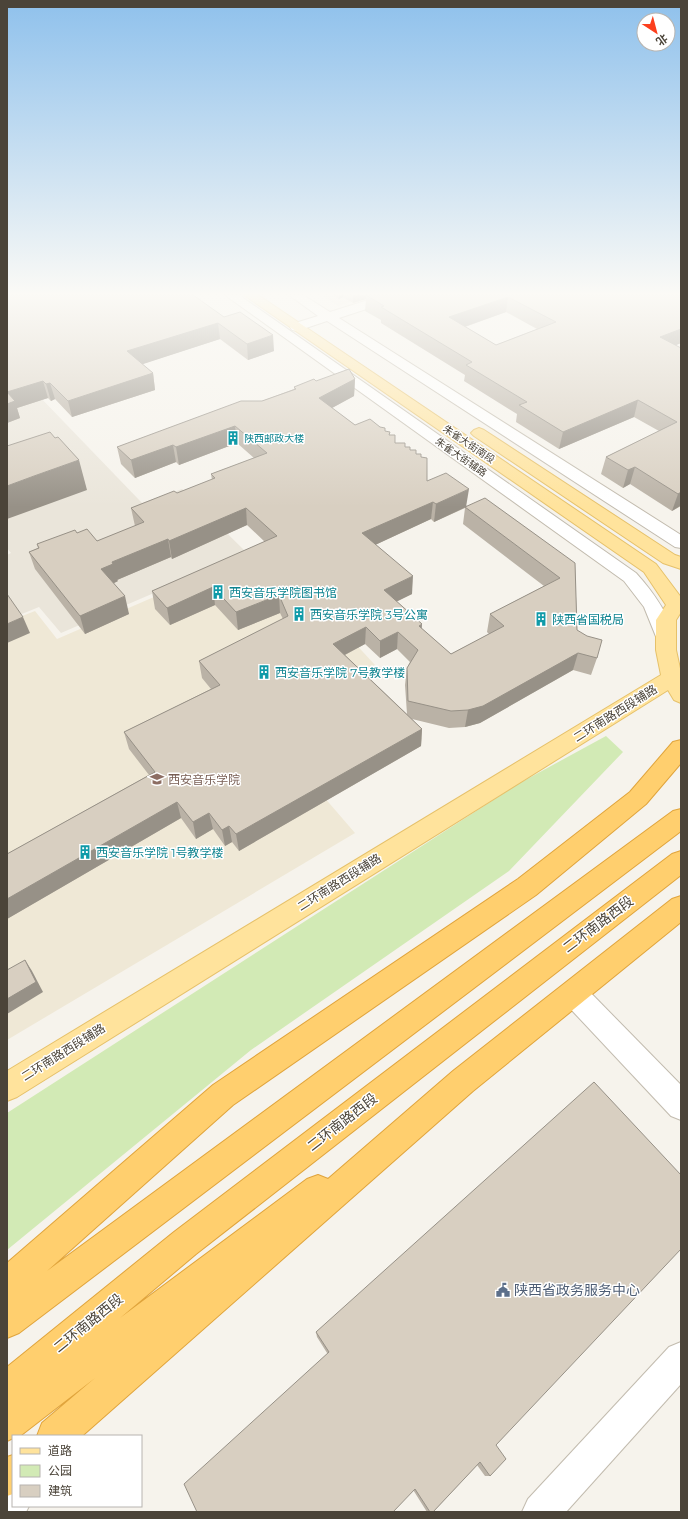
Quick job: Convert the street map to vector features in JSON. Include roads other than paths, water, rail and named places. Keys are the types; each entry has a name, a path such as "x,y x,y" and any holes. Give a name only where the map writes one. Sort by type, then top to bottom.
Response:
{"highway":[{"path":"7,1285 223,1095 527,887 638,798 681,748"},
{"path":"7,1321 681,818"},
{"name":"二环南路西段","path":"7,1389 185,1243 681,861"},
{"path":"7,1423 463,1081 574,994 681,907"},
{"path":"57,1435 463,1081"}],"main road":[{"name":"朱雀大街南段","path":"354,366 650,568 678,604"},
{"name":"朱雀大街南段","path":"378,366 446,411"},
{"name":"朱雀大街南段","path":"466,424 669,559 681,563"},
{"path":"676,686 666,640 666,620 678,604"},
{"name":"二环南路西段辅路","path":"7,1087 676,686"}],"street":[{"name":"朱雀大街辅路","path":"331,366 630,577 652,602 661,619 666,640"},
{"path":"406,366 681,543"},
{"path":"574,994 681,1106"},
{"path":"541,1512 681,1359"},
{"path":"7,1482 12,1496"}],"place":[{"name":"陕西邮政大楼","path":"233,438"},
{"name":"西安音乐学院图书馆","path":"218,592"},
{"name":"西安音乐学院 3号公寓","path":"299,614"},
{"name":"陕西省国税局","path":"541,619"},
{"name":"西安音乐学院 7号教学楼","path":"264,672"},
{"name":"西安音乐学院","path":"157,779"},
{"name":"西安音乐学院 1号教学楼","path":"85,852"},
{"name":"陕西省政务服务中心","path":"503,1290"}]}
